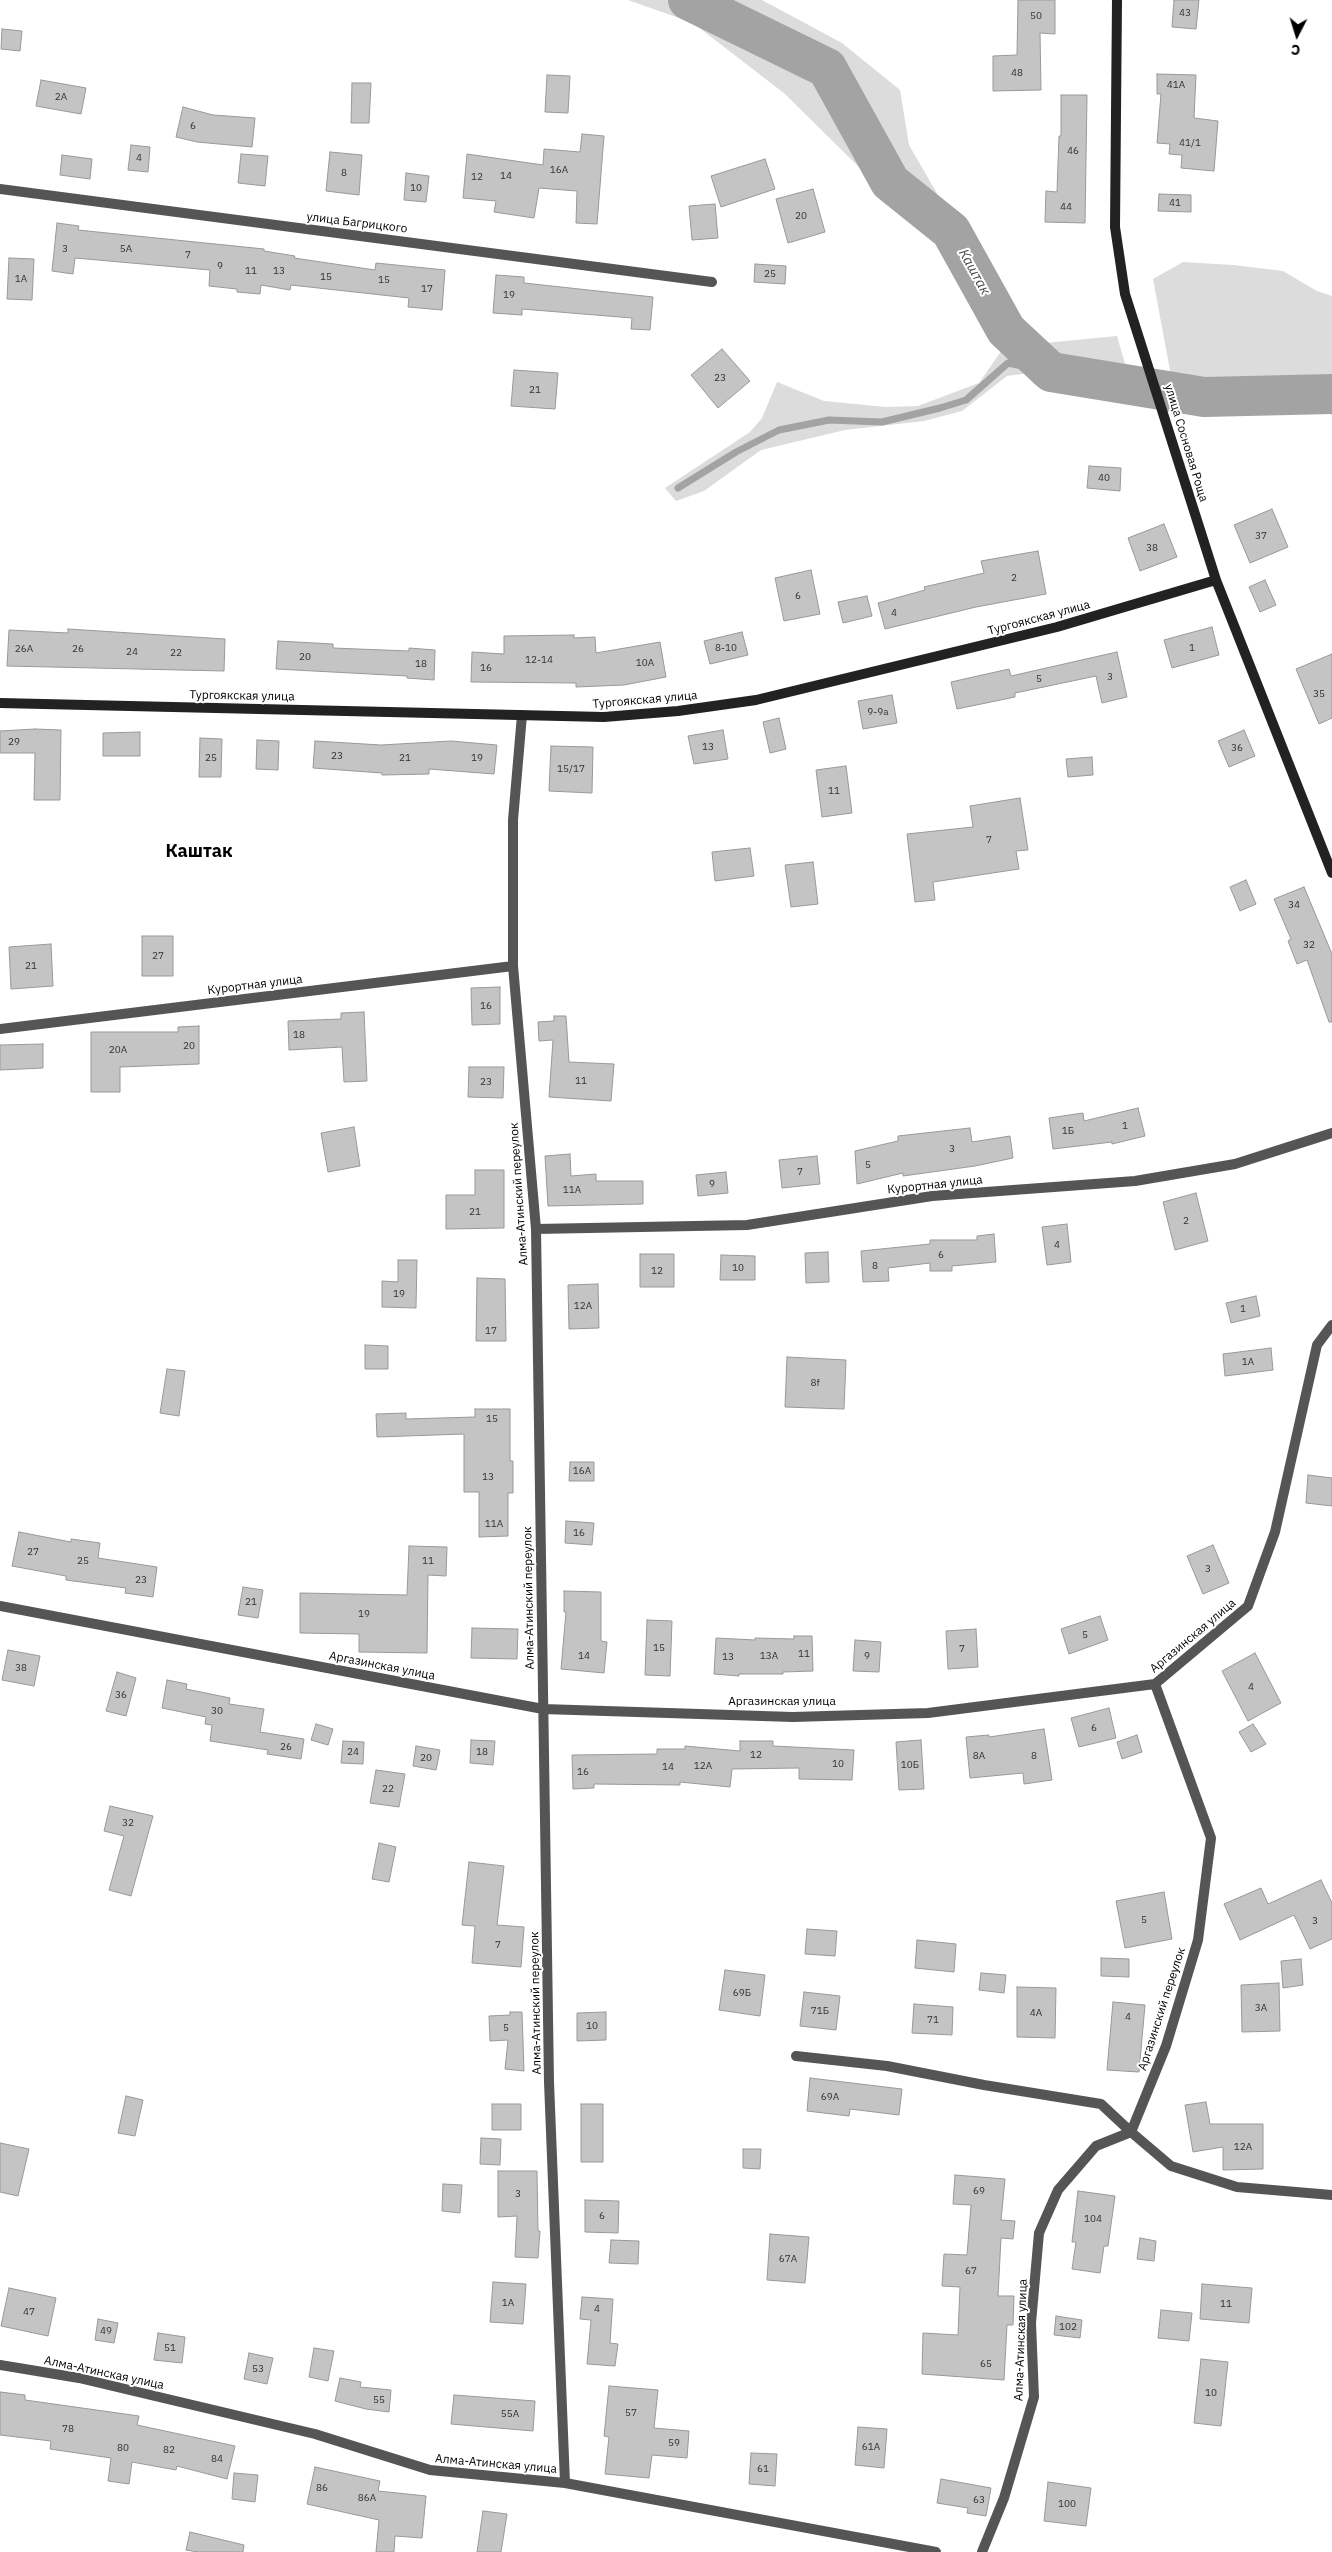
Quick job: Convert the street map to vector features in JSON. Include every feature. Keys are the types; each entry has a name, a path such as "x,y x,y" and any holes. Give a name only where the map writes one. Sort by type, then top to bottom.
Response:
{"main road":[{"name":"улица Сосновая Роща","path":"1116,0 1115,227 1125,294 1162,405 1216,580 1332,874"},
{"name":"Тургоякская улица","path":"0,703 604,717 678,711 756,700 1057,628 1216,580"}],"street":[{"name":"улица Багрицкого","path":"0,189 712,282"},
{"name":"Алма-Атинский переулок","path":"522,715 513,820 513,966 536,1229 549,2082 565,2483"},
{"name":"Курортная улица","path":"0,1029 513,966"},
{"name":"Курортная улица","path":"536,1229 747,1225 932,1196 1135,1181 1235,1164 1332,1132"},
{"name":"Аргазинская улица","path":"0,1606 544,1709 793,1717 928,1713 1155,1684 1248,1606 1275,1532 1317,1345 1332,1325"},
{"name":"Аргазинский переулок","path":"1131,2132 1166,2046 1198,1940 1212,1838 1155,1684"},
{"path":"796,2056 887,2066 984,2085 1101,2104 1171,2166 1237,2187 1332,2195"},
{"name":"Алма-Атинская улица","path":"982,2552 1004,2498 1034,2397 1031,2323 1039,2233 1058,2190 1096,2146 1131,2132"},
{"name":"Алма-Атинская улица","path":"0,2365 79,2378 315,2434 430,2470 565,2483 936,2552"}],"shaded area":[{"path":"628,0 762,0 842,43 900,90 909,145 976,261 1034,344 1117,336 1137,405 1103,400 1030,373 1007,376 962,411 924,421 845,430 761,450 704,491 676,501 665,488 750,432 762,418 777,382 824,401 886,407 918,406 979,383 1004,347 989,327 951,257 911,213 878,186 785,94 693,23"},
{"path":"1183,262 1283,271 1317,291 1332,296 1332,415 1292,400 1195,405 1174,392 1153,279"}],"building":[{"path":"1018,0 1055,0 1055,34 1040,33 1041,90 993,91 993,56 1017,55"},
{"path":"1174,0 1199,0 1196,29 1172,27"},
{"path":"2,29 22,31 20,51 1,49"},
{"path":"1157,74 1196,75 1194,118 1218,121 1214,171 1181,168 1182,155 1169,154 1170,144 1157,143 1161,94 1157,94"},
{"path":"547,75 570,76 568,113 545,112"},
{"path":"41,80 86,88 81,114 36,106"},
{"path":"352,83 371,83 369,123 351,123"},
{"path":"1061,95 1087,95 1085,223 1045,222 1046,191 1057,192 1059,136 1061,136"},
{"path":"183,107 213,115 255,118 252,147 197,142 176,137"},
{"path":"582,134 604,136 597,224 576,223 577,191 539,188 534,218 494,212 496,201 463,198 467,154 543,165 544,149 580,152"},
{"path":"131,145 150,147 148,172 128,170"},
{"path":"330,152 362,155 359,195 326,191"},
{"path":"241,154 268,156 265,186 238,183"},
{"path":"62,155 92,159 90,179 60,175"},
{"path":"765,159 775,189 721,207 711,176"},
{"path":"406,173 429,176 426,202 404,200"},
{"path":"813,189 825,232 788,243 776,199"},
{"path":"1159,194 1191,195 1191,212 1158,211"},
{"path":"715,204 718,238 692,240 689,206"},
{"path":"57,223 79,226 78,230 264,249 264,251 295,256 294,258 375,270 376,263 445,270 442,310 408,307 409,298 291,285 290,290 261,285 260,294 237,292 237,289 209,286 210,270 75,258 73,274 52,271"},
{"path":"9,258 34,259 32,300 7,299"},
{"path":"755,264 786,266 785,284 754,282"},
{"path":"496,275 524,277 524,283 653,297 650,330 631,329 632,318 522,309 522,315 493,313"},
{"path":"722,349 750,381 718,408 691,375"},
{"path":"514,370 558,373 555,409 511,406"},
{"path":"1089,466 1121,468 1120,491 1087,488"},
{"path":"1272,509 1288,547 1250,563 1234,525"},
{"path":"1164,524 1177,557 1140,571 1128,538"},
{"path":"1038,551 1046,594 976,607 885,629 878,603 925,590 924,587 984,573 981,561"},
{"path":"811,570 820,614 784,621 775,578"},
{"path":"1265,580 1276,605 1260,612 1249,587"},
{"path":"867,596 872,616 843,623 838,602"},
{"path":"1212,627 1219,655 1172,668 1164,640"},
{"path":"68,629 225,639 224,671 7,666 9,630 68,633"},
{"path":"742,632 748,655 710,664 704,641"},
{"path":"574,635 574,638 595,637 596,653 660,642 666,677 624,685 576,687 576,683 471,682 472,652 504,654 504,636"},
{"path":"278,641 333,644 333,648 409,651 409,648 435,650 434,680 407,678 407,676 276,669"},
{"path":"1117,652 1127,697 1102,703 1096,676 1015,693 1015,697 957,709 951,682 1009,669 1011,676"},
{"path":"1332,654 1332,718 1319,724 1296,669"},
{"path":"892,695 897,723 863,729 858,701"},
{"path":"779,718 786,749 770,753 763,722"},
{"path":"61,730 60,800 34,800 35,753 0,753 0,731"},
{"path":"723,730 728,759 694,764 688,736"},
{"path":"1244,730 1255,756 1229,767 1218,741"},
{"path":"140,732 140,756 103,756 103,733"},
{"path":"200,738 222,739 221,777 199,777"},
{"path":"257,740 279,741 278,770 256,769"},
{"path":"315,741 381,745 451,741 497,745 494,774 429,769 429,774 382,775 382,773 313,768"},
{"path":"551,746 593,747 592,793 549,791"},
{"path":"1092,757 1093,775 1068,777 1066,759"},
{"path":"846,766 852,813 822,817 816,770"},
{"path":"1020,798 1028,850 1016,851 1019,869 933,882 935,900 915,902 907,834 973,827 970,806"},
{"path":"750,848 754,876 715,881 712,852"},
{"path":"813,862 818,904 791,907 785,865"},
{"path":"1246,880 1256,904 1240,911 1230,887"},
{"path":"1304,887 1332,954 1332,1022 1329,1022 1307,960 1297,964 1288,941 1291,939 1274,899"},
{"path":"142,936 173,936 173,976 142,976"},
{"path":"51,944 53,986 11,989 9,947"},
{"path":"500,987 500,1024 472,1025 471,988"},
{"path":"364,1012 367,1081 344,1082 342,1047 289,1050 288,1021 341,1019 341,1013"},
{"path":"554,1016 566,1016 569,1062 614,1064 611,1101 549,1097 553,1040 539,1041 538,1022 554,1021"},
{"path":"199,1026 199,1064 120,1067 120,1092 91,1092 91,1032 178,1032 178,1027"},
{"path":"43,1044 43,1068 0,1070 0,1045"},
{"path":"469,1067 504,1067 503,1098 468,1097"},
{"path":"1138,1108 1145,1136 1112,1144 1112,1142 1053,1149 1049,1118 1083,1113 1084,1121"},
{"path":"354,1127 360,1166 328,1172 321,1133"},
{"path":"970,1128 972,1142 1010,1136 1013,1158 975,1166 903,1176 903,1173 857,1184 855,1151 898,1141 898,1136"},
{"path":"570,1154 571,1176 596,1174 596,1181 643,1181 643,1204 548,1206 545,1156"},
{"path":"817,1156 820,1184 782,1188 779,1160"},
{"path":"475,1170 504,1170 504,1228 446,1229 446,1195 475,1195"},
{"path":"726,1172 728,1193 698,1196 696,1175"},
{"path":"1196,1193 1208,1241 1175,1250 1163,1202"},
{"path":"1067,1224 1071,1262 1047,1265 1042,1227"},
{"path":"994,1234 996,1262 952,1266 952,1271 930,1271 930,1263 888,1268 889,1281 863,1282 861,1251 930,1244 930,1240 977,1240 977,1236"},
{"path":"828,1252 829,1282 806,1283 805,1253"},
{"path":"640,1254 674,1254 674,1287 640,1287"},
{"path":"721,1255 755,1256 755,1280 720,1280"},
{"path":"398,1260 417,1260 416,1308 382,1307 382,1281 398,1282"},
{"path":"477,1278 505,1279 506,1341 476,1341"},
{"path":"598,1284 599,1328 569,1329 568,1285"},
{"path":"1256,1296 1260,1316 1231,1323 1226,1303"},
{"path":"365,1345 388,1346 388,1369 365,1369"},
{"path":"1271,1348 1273,1370 1225,1376 1223,1354"},
{"path":"787,1357 846,1360 844,1409 785,1407"},
{"path":"167,1369 185,1371 179,1416 160,1413"},
{"path":"475,1409 510,1409 510,1461 513,1461 513,1493 508,1493 508,1536 479,1537 479,1492 464,1492 464,1434 377,1437 376,1414 406,1413 406,1419 475,1417"},
{"path":"570,1462 594,1462 594,1481 569,1481"},
{"path":"1308,1475 1332,1478 1332,1506 1306,1503"},
{"path":"566,1521 594,1523 592,1545 565,1543"},
{"path":"19,1532 71,1542 71,1539 100,1543 98,1558 157,1567 153,1597 125,1593 126,1588 66,1580 66,1576 12,1566"},
{"path":"1213,1545 1229,1583 1203,1594 1187,1556"},
{"path":"409,1546 447,1547 446,1576 428,1575 427,1653 359,1652 359,1634 300,1633 300,1593 407,1595"},
{"path":"243,1587 263,1590 258,1618 238,1615"},
{"path":"564,1591 601,1592 601,1641 607,1642 604,1673 561,1669 566,1612 564,1612"},
{"path":"1100,1616 1108,1640 1069,1654 1061,1629"},
{"path":"647,1620 672,1621 670,1676 645,1675"},
{"path":"472,1628 518,1629 517,1659 471,1658"},
{"path":"976,1629 978,1667 948,1669 946,1631"},
{"path":"794,1636 812,1636 813,1671 783,1672 783,1674 739,1674 739,1676 714,1674 716,1638 794,1639"},
{"path":"855,1640 881,1642 879,1672 853,1671"},
{"path":"8,1650 40,1656 34,1686 2,1680"},
{"path":"1255,1653 1281,1703 1248,1721 1222,1671"},
{"path":"117,1672 136,1678 126,1716 106,1711"},
{"path":"167,1680 187,1684 186,1689 230,1698 229,1704 264,1709 260,1732 304,1739 301,1759 267,1754 268,1750 210,1741 212,1725 205,1724 206,1717 162,1708"},
{"path":"1109,1708 1116,1738 1079,1747 1071,1718"},
{"path":"316,1724 333,1729 328,1745 311,1740"},
{"path":"1253,1724 1266,1744 1251,1752 1239,1732"},
{"path":"1044,1729 1052,1780 1024,1784 1023,1773 970,1778 966,1737 989,1735 989,1737"},
{"path":"1137,1735 1142,1752 1122,1759 1117,1742"},
{"path":"471,1740 495,1741 493,1765 470,1763"},
{"path":"921,1740 924,1789 899,1790 896,1742"},
{"path":"343,1741 364,1742 363,1764 341,1763"},
{"path":"740,1741 773,1741 773,1746 854,1750 852,1780 799,1779 799,1768 732,1769 730,1787 680,1782 680,1785 594,1784 594,1788 573,1789 572,1755 657,1754 657,1749 685,1749 685,1746 740,1751"},
{"path":"416,1746 440,1750 436,1770 413,1766"},
{"path":"376,1770 405,1774 399,1807 370,1803"},
{"path":"110,1806 153,1816 131,1896 109,1890 124,1836 104,1831"},
{"path":"379,1843 396,1847 389,1882 372,1879"},
{"path":"469,1862 504,1866 497,1925 524,1927 521,1967 472,1963 475,1926 462,1925"},
{"path":"1321,1880 1332,1903 1332,1939 1310,1949 1294,1915 1240,1940 1224,1904 1261,1888 1268,1904"},
{"path":"1164,1892 1172,1939 1125,1948 1116,1901"},
{"path":"807,1929 837,1931 835,1956 805,1954"},
{"path":"917,1940 956,1944 954,1972 915,1968"},
{"path":"1101,1958 1129,1959 1129,1977 1101,1976"},
{"path":"1301,1959 1303,1985 1283,1988 1281,1961"},
{"path":"725,1970 765,1975 760,2016 719,2010"},
{"path":"981,1973 1006,1975 1004,1993 979,1990"},
{"path":"1279,1983 1280,2031 1242,2032 1241,1985"},
{"path":"1017,1987 1056,1988 1055,2038 1017,2037"},
{"path":"804,1992 840,1996 836,2030 800,2026"},
{"path":"1113,2002 1145,2005 1139,2072 1107,2070"},
{"path":"914,2004 953,2007 952,2035 912,2033"},
{"path":"510,2012 522,2012 524,2071 505,2069 508,2040 490,2041 489,2016 510,2015"},
{"path":"606,2012 606,2040 577,2041 577,2013"},
{"path":"810,2078 902,2089 899,2115 850,2109 849,2116 807,2111"},
{"path":"126,2096 143,2100 135,2136 118,2133"},
{"path":"1206,2102 1210,2124 1263,2124 1263,2169 1223,2170 1223,2147 1193,2152 1185,2105"},
{"path":"492,2104 521,2104 521,2130 492,2130"},
{"path":"581,2104 603,2104 603,2162 581,2162"},
{"path":"481,2138 501,2139 500,2165 480,2164"},
{"path":"0,2143 29,2149 18,2196 0,2192"},
{"path":"743,2149 761,2149 760,2169 743,2168"},
{"path":"498,2171 537,2171 538,2231 540,2231 538,2258 515,2257 517,2216 498,2217"},
{"path":"955,2175 1005,2179 1001,2220 1015,2221 1013,2239 1001,2238 998,2296 1014,2296 1013,2325 1007,2325 1004,2380 922,2374 923,2333 958,2335 960,2287 942,2286 944,2254 967,2255 971,2205 953,2204"},
{"path":"443,2184 462,2185 460,2213 442,2211"},
{"path":"1078,2191 1115,2196 1108,2246 1104,2246 1100,2273 1072,2269 1076,2242 1072,2242"},
{"path":"585,2200 619,2201 618,2233 585,2232"},
{"path":"770,2234 809,2237 805,2283 767,2280"},
{"path":"1140,2238 1156,2241 1154,2261 1137,2259"},
{"path":"611,2240 639,2241 638,2264 609,2263"},
{"path":"493,2282 526,2284 523,2324 490,2322"},
{"path":"1202,2284 1252,2288 1249,2323 1200,2319"},
{"path":"9,2288 56,2298 48,2336 1,2326"},
{"path":"582,2297 613,2299 610,2343 618,2344 615,2366 587,2364 591,2320 580,2319"},
{"path":"1161,2310 1192,2313 1189,2341 1158,2338"},
{"path":"1056,2316 1082,2320 1080,2338 1054,2335"},
{"path":"98,2319 118,2323 114,2343 95,2340"},
{"path":"158,2333 185,2337 182,2363 154,2360"},
{"path":"314,2348 334,2351 328,2381 309,2377"},
{"path":"249,2353 273,2358 267,2384 244,2379"},
{"path":"1201,2359 1228,2362 1221,2426 1194,2423"},
{"path":"340,2378 361,2382 360,2387 391,2390 389,2412 366,2409 335,2401"},
{"path":"609,2386 658,2390 654,2428 689,2431 687,2458 652,2455 649,2478 605,2474 609,2437 604,2436"},
{"path":"0,2392 25,2395 25,2400 139,2416 137,2425 235,2446 227,2479 177,2466 176,2470 132,2462 129,2484 108,2481 111,2458 50,2449 51,2441 0,2435"},
{"path":"454,2395 535,2401 533,2431 451,2424"},
{"path":"858,2427 887,2429 884,2468 855,2465"},
{"path":"751,2453 777,2454 775,2486 749,2484"},
{"path":"315,2467 380,2481 378,2491 426,2496 422,2538 395,2536 394,2552 376,2552 379,2520 307,2504"},
{"path":"234,2473 258,2475 255,2502 232,2499"},
{"path":"941,2479 991,2488 986,2516 967,2513 968,2508 937,2503"},
{"path":"1048,2482 1091,2488 1086,2526 1044,2521"},
{"path":"483,2511 507,2514 501,2552 477,2552"},
{"path":"190,2532 244,2545 243,2552 198,2552 186,2550"}],"waterway":[{"name":"Каштак","path":"688,0 827,68 890,182 951,231 1006,330 1051,372 1204,397 1332,394"},
{"path":"678,488 736,452 779,430 829,420 882,422 940,408 966,400 1008,363 1051,372"}],"district":[{"name":"Каштак","path":"199,852"}]}
